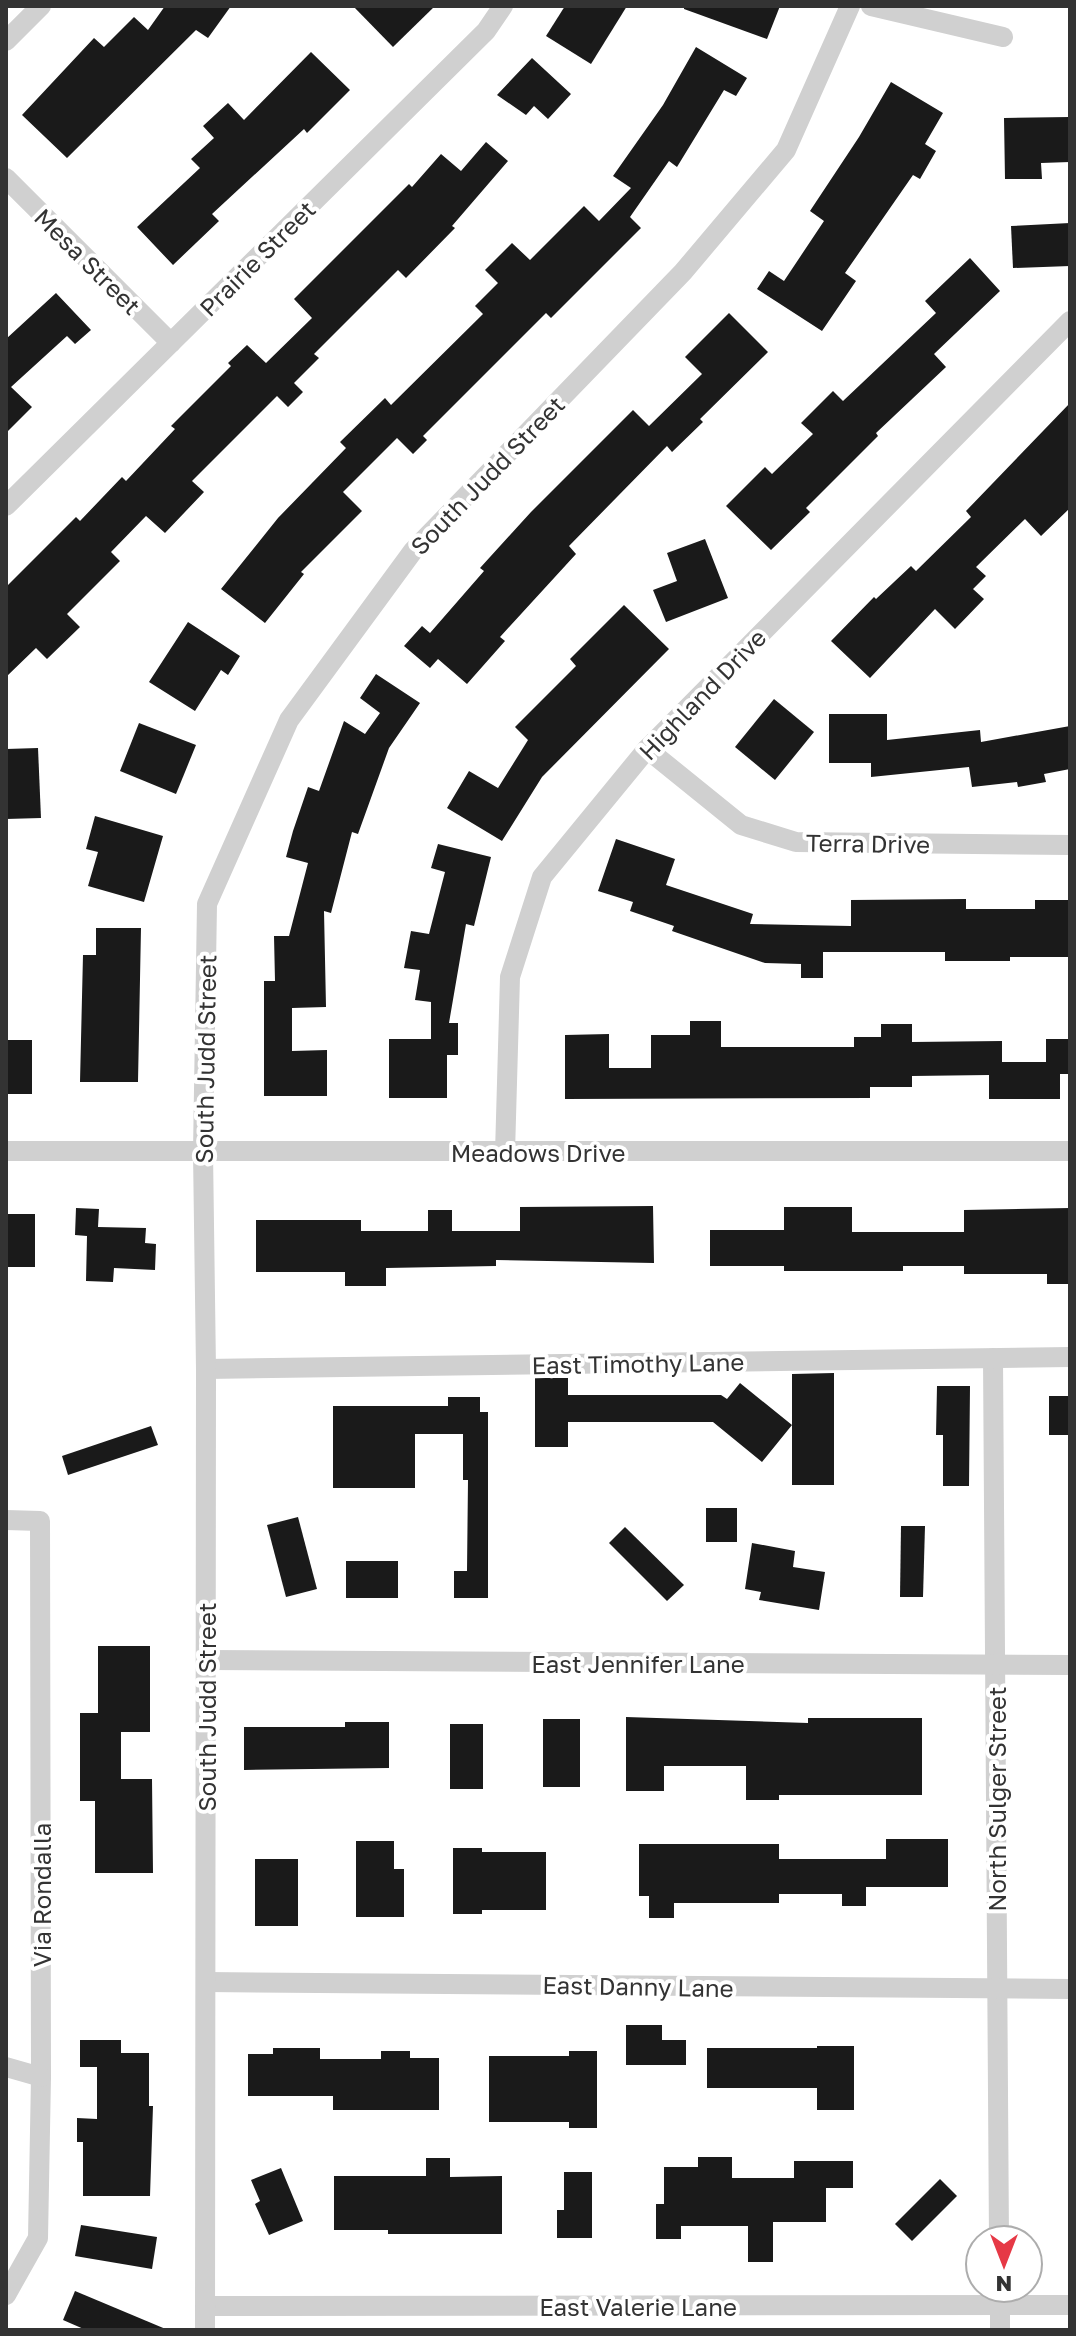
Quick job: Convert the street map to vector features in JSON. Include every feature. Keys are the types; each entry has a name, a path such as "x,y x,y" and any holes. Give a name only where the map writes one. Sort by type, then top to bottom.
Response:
{"street":[{"path":"6,41 41,6"},
{"name":"Prairie Street","path":"6,506 486,31 503,6"},
{"name":"South Judd Street","path":"205,2330 206,1369 203,1152 207,904 289,720 413,551 683,272 786,150 850,6"},
{"path":"871,6 1003,37"},
{"name":"Mesa Street","path":"6,178 171,343"},
{"name":"Highland Drive","path":"505,1153 510,977 542,877 647,749 1070,321"},
{"name":"Terra Drive","path":"647,749 741,825 796,842 1070,845"},
{"name":"Meadows Drive","path":"6,1151 1070,1151"},
{"name":"East Timothy Lane","path":"206,1369 1070,1357"},
{"name":"North Sulger Street","path":"993,1358 999,2224"},
{"name":"Via Rondalla","path":"6,1520 40,1521 41,2077 38,2238 6,2295"},
{"name":"East Jennifer Lane","path":"206,1660 1070,1665"},
{"name":"East Danny Lane","path":"206,1982 1070,1989"},
{"path":"6,2067 41,2077"},
{"name":"East Valerie Lane","path":"205,2306 964,2297"},
{"name":"East Valerie Lane","path":"1044,2302 1070,2305"},
{"path":"1000,2304 1000,2330"}],"building":[{"path":"165,6 231,6 208,38 196,30 67,158 22,115 94,38 104,47 134,17 148,30"},
{"path":"353,6 435,6 393,47"},
{"path":"565,6 627,6 591,64 546,36"},
{"path":"684,6 780,6 767,39 684,9"},
{"path":"696,47 747,78 736,96 724,90 677,167 669,161 630,217 641,228 551,318 546,313 423,436 427,440 413,454 397,438 343,492 362,511 301,572 304,574 265,623 221,589 278,518 346,448 340,442 385,398 391,405 483,314 475,306 498,283 485,270 512,243 530,260 584,206 599,221 631,188 613,176 663,105"},
{"path":"311,52 350,90 307,133 304,129 212,214 219,221 173,265 137,227 200,168 191,159 214,138 203,126 228,103 244,120"},
{"path":"532,58 571,94 548,119 534,106 526,115 497,95"},
{"path":"891,82 943,113 925,144 936,151 920,179 913,175 845,273 856,281 822,331 757,289 769,271 784,281 824,221 810,211"},
{"path":"1070,117 1070,162 1041,163 1042,179 1005,179 1004,118"},
{"path":"486,142 508,161 452,226 455,228 406,278 398,270 314,354 319,358 294,383 303,392 288,407 277,396 192,481 204,492 165,533 146,516 111,552 120,561 67,614 80,627 47,659 36,648 6,677 6,587 76,517 80,521 122,477 126,481 175,429 171,426 231,366 228,363 247,345 266,363 312,318 294,299 409,184 412,187 441,154 461,171"},
{"path":"1070,223 1070,266 1013,268 1011,226"},
{"path":"970,258 1000,291 934,354 946,367 876,433 878,436 806,508 810,512 771,550 726,506 765,467 772,474 813,434 801,423 833,391 843,401 936,313 925,301"},
{"path":"56,293 91,330 75,344 67,336 11,387 32,407 6,433 6,339"},
{"path":"729,313 768,352 700,419 703,422 672,452 667,446 569,546 576,554 500,637 505,641 467,684 438,659 430,668 404,646 422,626 430,633 484,571 480,568 633,410 649,426 702,374 685,357"},
{"path":"1070,403 1070,508 1041,536 1025,519 976,567 986,576 973,589 984,599 955,629 935,609 870,678 831,641 874,597 876,599 911,566 916,571 971,517 966,511"},
{"path":"705,539 728,598 666,622 653,590 677,581 667,553"},
{"path":"624,605 669,649 542,777 502,841 447,808 469,771 498,788 528,740 515,727 576,666 570,659"},
{"path":"188,622 240,656 228,675 221,670 195,711 149,682"},
{"path":"376,674 420,703 389,748 358,834 352,832 331,913 324,911 326,1007 292,1008 292,1051 327,1050 327,1096 264,1096 264,981 275,981 274,936 289,936 308,863 286,857 308,787 319,791 344,721 365,734 380,713 360,698"},
{"path":"774,699 814,732 775,780 735,747"},
{"path":"829,714 887,714 887,740 980,730 981,742 1070,726 1070,769 1044,774 1046,782 1018,787 1017,782 972,787 969,767 871,777 871,763 829,763"},
{"path":"139,723 196,745 176,794 120,771"},
{"path":"38,748 41,818 6,819 6,749"},
{"path":"95,816 163,836 144,902 88,886 98,852 86,849"},
{"path":"616,839 675,859 666,885 753,914 750,924 851,926 851,900 966,899 966,909 1035,909 1035,900 1070,900 1070,957 945,961 945,952 823,952 823,978 801,978 801,964 765,963 672,931 674,926 630,911 633,902 598,891"},
{"path":"438,844 491,857 474,926 466,924 449,1023 458,1023 458,1055 447,1055 447,1098 389,1098 389,1039 431,1039 431,1002 415,1000 420,970 404,968 411,931 429,934 445,872 431,868"},
{"path":"96,928 141,928 138,1082 80,1082 83,955 96,955"},
{"path":"690,1021 721,1021 721,1047 854,1047 854,1037 881,1037 881,1024 912,1024 912,1042 1002,1041 1002,1062 1046,1062 1046,1039 1070,1039 1070,1074 1060,1074 1060,1099 989,1099 989,1075 912,1076 912,1087 870,1087 870,1098 565,1099 565,1035 609,1034 609,1068 651,1068 651,1035 690,1035"},
{"path":"6,1040 32,1040 32,1094 6,1094"},
{"path":"653,1206 654,1263 496,1260 496,1266 386,1268 386,1286 345,1286 345,1272 256,1272 256,1220 361,1220 361,1231 428,1231 428,1210 452,1210 452,1231 520,1231 520,1207"},
{"path":"784,1207 852,1207 852,1232 964,1232 964,1210 1070,1208 1070,1284 1047,1284 1047,1274 964,1274 964,1266 903,1266 903,1271 784,1271 784,1266 710,1266 710,1230 784,1230"},
{"path":"76,1208 99,1209 98,1227 146,1228 145,1243 156,1244 155,1270 114,1268 113,1282 86,1281 87,1236 75,1235"},
{"path":"6,1214 35,1214 35,1267 6,1267"},
{"path":"834,1373 834,1485 792,1485 792,1374"},
{"path":"535,1378 568,1378 568,1395 721,1395 727,1399 740,1383 792,1425 762,1462 713,1422 568,1422 568,1447 535,1447"},
{"path":"937,1386 970,1386 969,1486 943,1486 943,1435 936,1435"},
{"path":"1049,1396 1070,1396 1070,1435 1049,1435"},
{"path":"448,1397 480,1397 480,1412 488,1412 488,1598 454,1598 454,1571 467,1571 468,1480 463,1480 463,1434 415,1434 415,1488 333,1488 333,1406 448,1406"},
{"path":"151,1426 158,1445 68,1475 62,1456"},
{"path":"706,1508 737,1508 737,1542 706,1542"},
{"path":"298,1517 317,1589 286,1597 267,1525"},
{"path":"901,1526 925,1526 923,1597 900,1597"},
{"path":"625,1527 684,1585 667,1601 609,1543"},
{"path":"752,1543 795,1551 793,1567 825,1572 819,1610 759,1600 761,1592 745,1589"},
{"path":"346,1561 398,1561 398,1598 346,1598"},
{"path":"98,1646 150,1646 150,1732 121,1732 121,1779 152,1779 153,1873 95,1873 95,1801 80,1801 80,1713 98,1713"},
{"path":"626,1717 808,1723 808,1718 922,1718 922,1795 779,1795 779,1800 746,1800 746,1766 664,1766 664,1791 626,1791"},
{"path":"543,1719 580,1719 580,1787 543,1787"},
{"path":"345,1722 389,1722 389,1768 244,1770 244,1727 345,1727"},
{"path":"450,1724 483,1724 483,1789 450,1789"},
{"path":"886,1839 948,1839 948,1887 866,1887 866,1906 842,1906 842,1894 779,1894 779,1903 674,1903 674,1918 649,1918 649,1896 639,1896 639,1844 779,1844 779,1859 886,1859"},
{"path":"356,1841 394,1841 394,1869 404,1869 404,1917 356,1917"},
{"path":"453,1848 482,1848 482,1852 546,1852 546,1910 482,1910 482,1914 453,1914"},
{"path":"255,1859 298,1859 298,1926 255,1926"},
{"path":"626,2025 662,2025 662,2040 686,2040 686,2065 626,2065"},
{"path":"80,2040 121,2040 121,2053 149,2053 149,2106 153,2106 150,2196 83,2196 83,2142 77,2142 77,2118 97,2119 97,2067 80,2067"},
{"path":"854,2046 854,2110 817,2110 817,2088 707,2088 707,2048"},
{"path":"273,2048 320,2048 320,2059 381,2059 381,2051 410,2051 410,2058 439,2058 439,2110 333,2110 333,2096 248,2096 248,2054 273,2054"},
{"path":"569,2051 597,2051 597,2128 569,2128 569,2122 489,2122 489,2056 569,2056"},
{"path":"698,2157 732,2157 732,2178 794,2178 794,2161 853,2161 853,2188 826,2188 826,2222 773,2222 773,2262 748,2262 748,2226 681,2226 681,2239 656,2239 656,2204 664,2204 664,2167 698,2167"},
{"path":"426,2158 450,2158 450,2177 502,2176 502,2234 388,2234 388,2230 334,2230 334,2176 426,2176"},
{"path":"281,2168 303,2221 269,2235 255,2204 260,2201 251,2180"},
{"path":"564,2172 592,2172 592,2238 557,2238 557,2210 564,2210"},
{"path":"940,2179 957,2196 912,2241 895,2224"},
{"path":"81,2225 157,2237 152,2269 75,2256"},
{"path":"75,2291 168,2330 86,2330 63,2320"}]}
